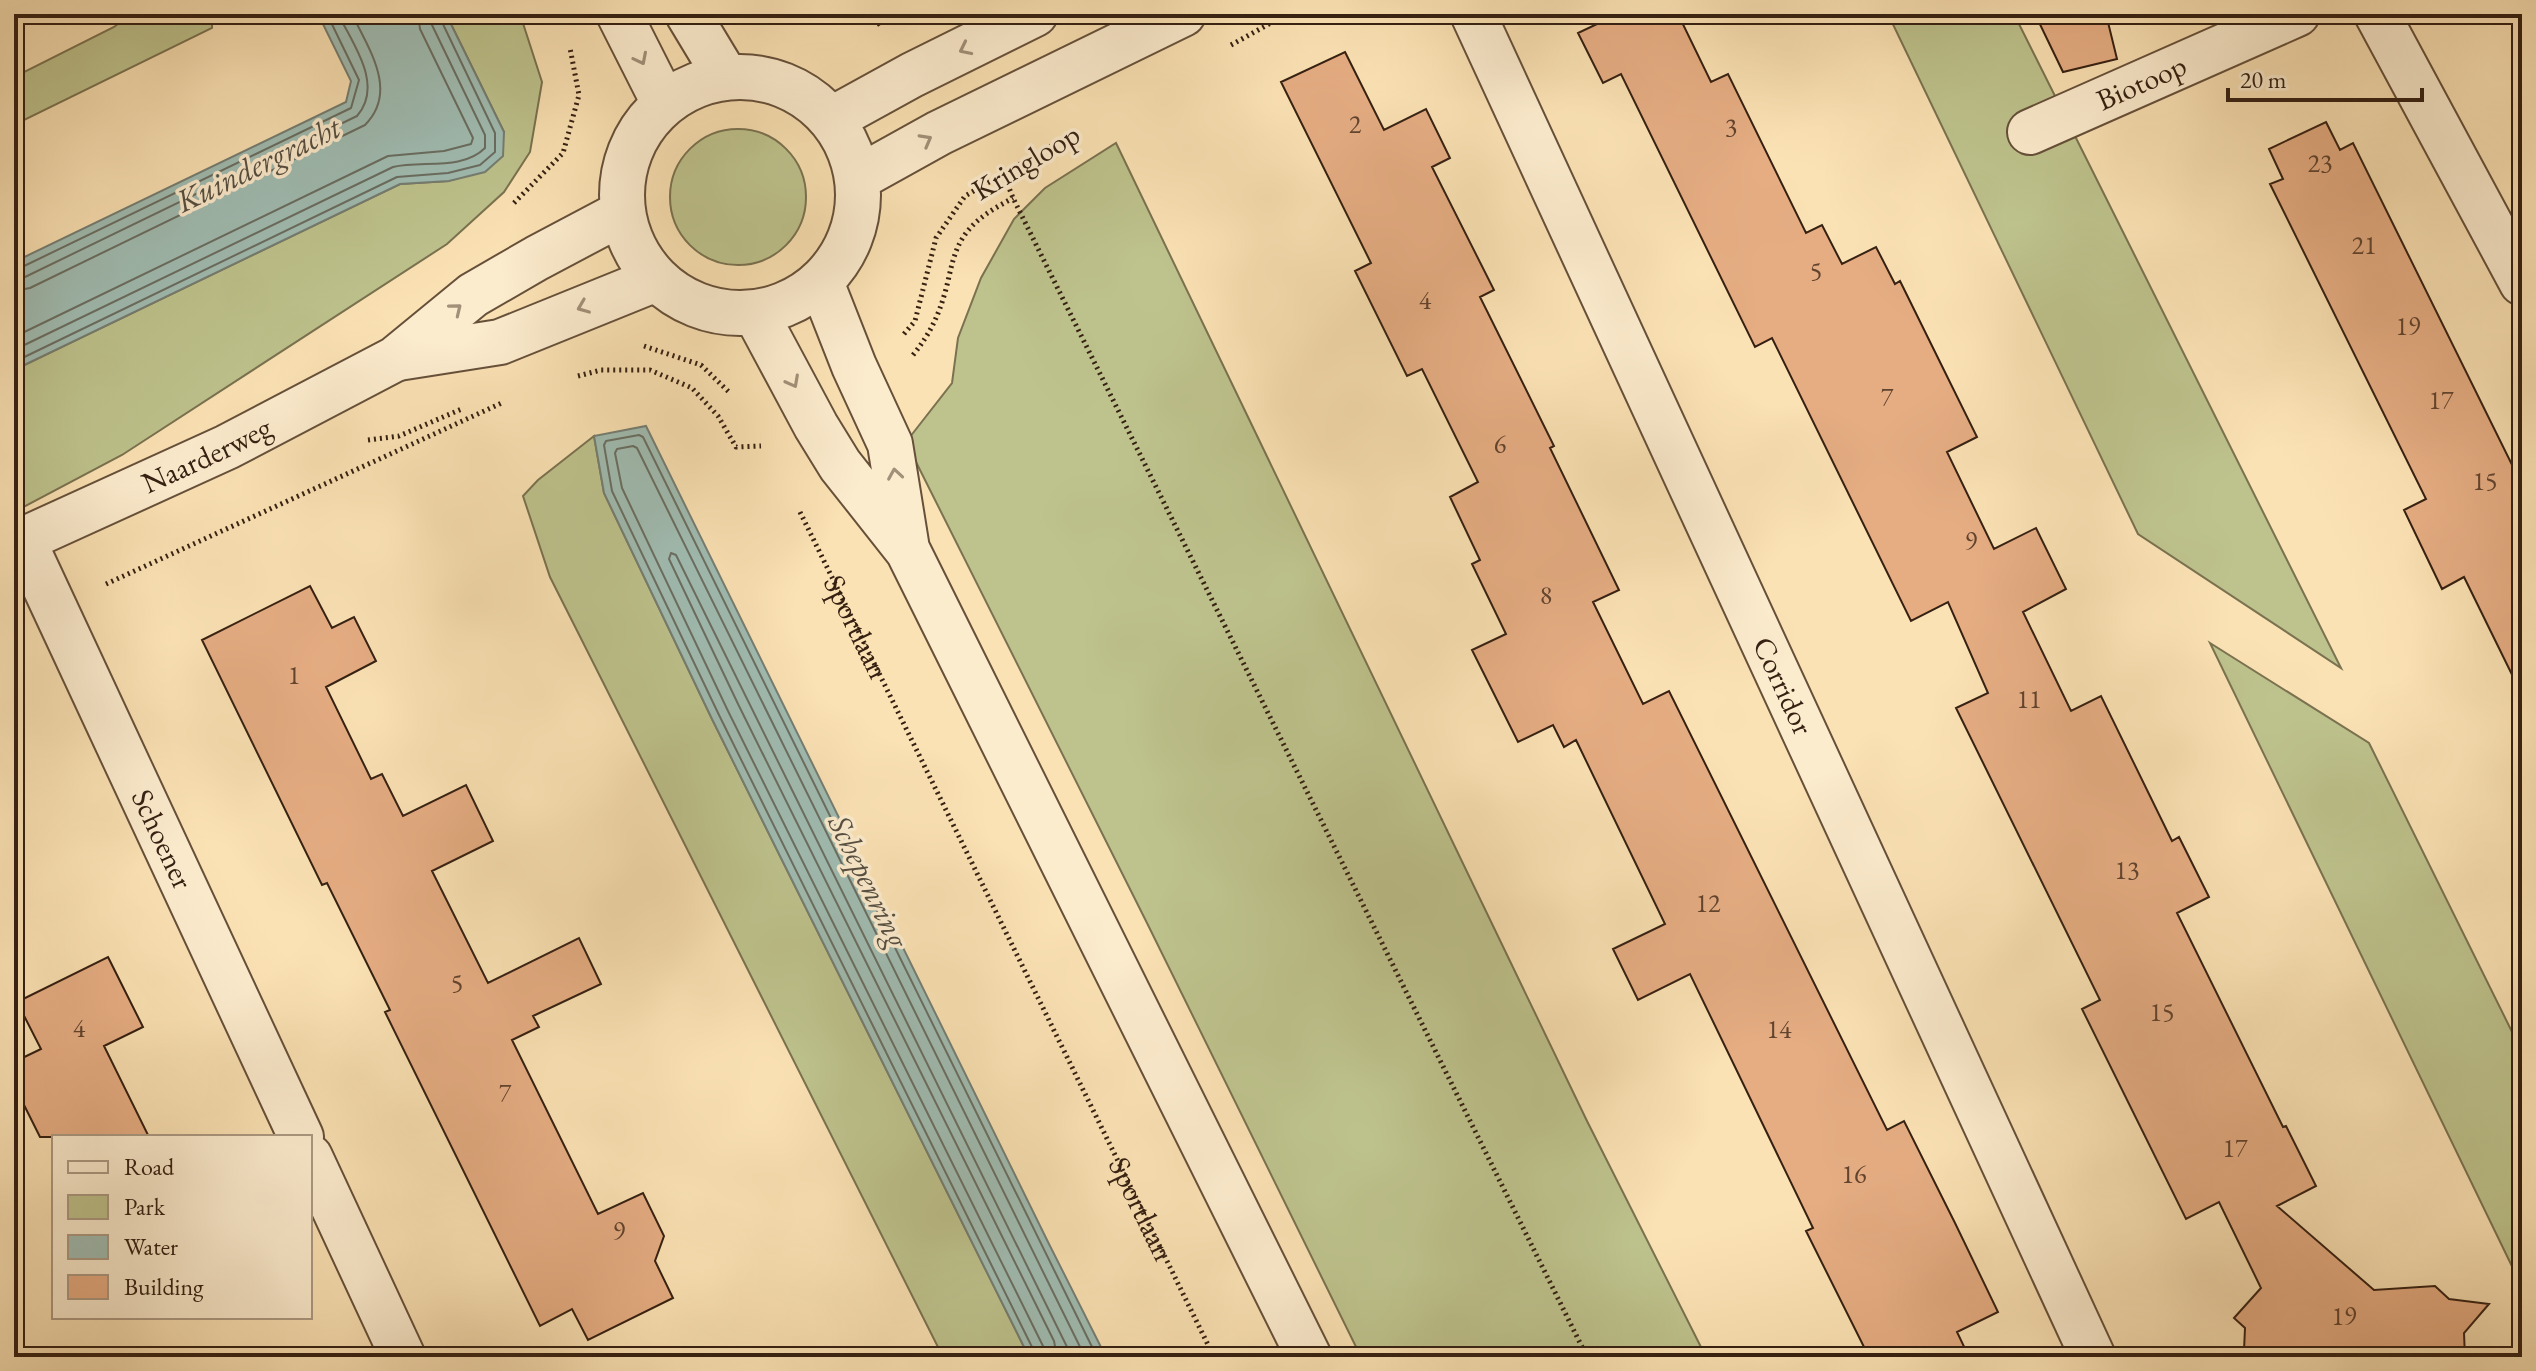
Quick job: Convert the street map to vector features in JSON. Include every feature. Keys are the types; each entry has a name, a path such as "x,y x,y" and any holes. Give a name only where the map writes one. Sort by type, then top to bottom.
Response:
{"street":[{"path":"619,14 664,103"},
{"path":"688,14 726,77"},
{"path":"832,119 1035,14"},
{"name":"Kringloop","path":"858,178 973,116 1183,14"},
{"name":"Corridor","path":"1473,14 2093,1357"},
{"name":"Biotoop","path":"2030,132 2297,14"},
{"path":"2377,14 2522,283"},
{"path":"726,77 765,79 802,93 832,119 849,147 858,178 857,215 845,253 821,282 791,303 756,314 719,312 684,301 656,279 633,248 622,213 623,172 638,134 664,103 694,86 726,77"},
{"name":"Naarderweg","path":"18,542 227,447 395,359 473,295 622,213"},
{"name":"Naarderweg","path":"395,359 500,342 656,279"},
{"path":"821,282 862,385 890,444 908,551"},
{"path":"756,314 840,465 908,551 1309,1357"},
{"name":"Schoener","path":"18,542 54,608 300,1135"},
{"path":"312,1161 403,1357"}],"path":[{"path":"876,18 888,14"},
{"path":"1220,52 1287,14"},
{"path":"537,258 512,205 563,153 579,95 568,38"},
{"path":"973,116 1004,172 1013,198 1587,1357"},
{"name":"Kringloop","path":"862,385 915,321 936,238 965,196 1058,142"},
{"path":"862,385 901,390 904,367 931,333 953,257 964,235 983,215 1013,198"},
{"path":"572,377 601,370 650,370 692,388 718,416 736,447 768,446 751,414 701,365 645,345 630,348"},
{"path":"751,414 799,392"},
{"path":"54,608 514,397"},
{"name":"Sportlaan","path":"796,503 1214,1357"}],"green space":[{"path":"131,14 212,14 212,28 14,125 14,77 114,27"},
{"path":"446,14 520,14 542,82 530,152 504,192 447,244 122,455 14,512 14,370 400,184 449,181 504,132"},
{"path":"1888,14 2014,14 2341,668 2138,534"},
{"path":"738,129 764,134 786,149 801,171 806,197 801,223 786,245 764,260 738,265 712,260 690,245 675,223 670,197 675,171 690,149 712,134"},
{"path":"1116,143 1587,1121 1706,1357 1361,1357 906,442 952,383 958,338 981,278 1014,219 1045,188"},
{"path":"594,436 604,493 712,719 1029,1357 943,1357 550,577 523,496 538,480"},
{"path":"2210,643 2369,743 2522,1052 2522,1287"}],"water":[{"name":"Kuindergracht","path":"318,14 446,14 504,132 503,156 485,172 449,181 400,184 14,370 14,262 346,102 351,81"},
{"name":"Schepenring","path":"646,426 1106,1357 1029,1357 712,719 604,493 594,436"}],"building":[{"path":"1618,14 1678,14 1711,82 1728,74 1806,233 1822,225 1842,264 1876,247 1895,284 1900,281 1977,437 1947,452 1994,549 2036,528 2066,589 2023,612 2071,711 2101,696 2172,841 2179,837 2209,897 2177,913 2283,1127 2286,1126 2316,1186 2277,1206 2374,1290 2435,1286 2449,1299 2489,1304 2464,1333 2465,1357 2354,1357 2328,1348 2320,1357 2279,1357 2244,1351 2245,1328 2234,1318 2261,1288 2219,1202 2186,1219 2082,1009 2100,1000 1956,708 1988,693 1948,602 1911,621 1772,338 1755,347 1621,74 1603,83 1578,33"},
{"path":"2035,14 2106,14 2117,59 2063,72"},
{"path":"1345,52 1384,130 1426,109 1450,158 1432,167 1494,290 1480,297 1554,446 1550,448 1619,590 1593,602 1643,704 1669,691 1887,1130 1904,1121 1955,1223 1998,1312 1957,1332 1969,1357 1869,1357 1806,1231 1813,1228 1690,974 1638,1000 1613,949 1665,924 1576,740 1564,747 1553,725 1518,742 1472,650 1506,634 1472,564 1480,560 1450,497 1478,482 1422,369 1407,376 1355,271 1371,263 1281,82"},
{"path":"2326,122 2340,150 2353,143 2522,485 2522,695 2464,577 2442,589 2404,510 2426,499 2270,184 2283,179 2269,149"},
{"path":"310,586 332,628 354,617 376,661 326,687 371,779 382,774 403,816 466,785 493,841 432,871 488,983 579,938 601,984 533,1016 539,1027 512,1040 598,1214 643,1193 664,1236 655,1261 673,1298 588,1340 572,1309 540,1326 385,1012 390,1010 327,883 322,885 202,640"},
{"path":"108,957 143,1027 104,1046 148,1135 40,1137 14,1085 14,1062 41,1049 17,1002"}]}
